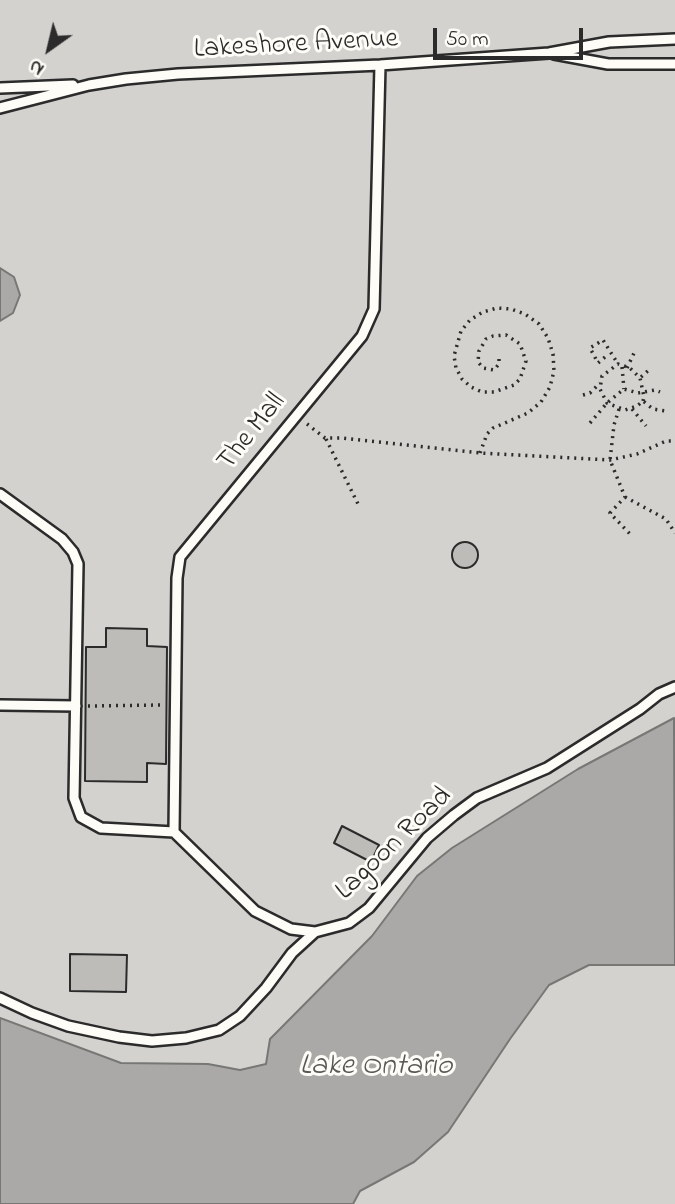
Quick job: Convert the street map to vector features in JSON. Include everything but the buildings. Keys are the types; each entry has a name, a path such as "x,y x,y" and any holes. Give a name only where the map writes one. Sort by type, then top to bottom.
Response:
{"lane":[{"name":"Lakeshore Avenue","path":"0,88 89,85 178,74 380,65 549,53 608,42 675,39"},
{"name":"Lakeshore Avenue","path":"549,53 608,64 675,64"},
{"name":"The Mall","path":"174,832 177,578 180,557 362,336 374,309 380,65"},
{"name":"Lakeshore Avenue","path":"0,108 89,85"},
{"path":"0,494 62,539 76,560 79,574 74,798 81,817 101,828 174,832 255,911 290,929 315,932"},
{"name":"Lagoon Road","path":"0,998 68,1026 119,1037 152,1041 186,1038 219,1030 240,1016 266,988 292,953 315,932 345,924 360,916 427,838 477,798 547,768 659,694 675,687"},
{"path":"0,705 76,706"}],"path":[{"path":"480,453 487,434 500,424 528,413 541,402 550,387 554,371 548,338 532,319 511,309 490,310 471,320 461,331 454,356 462,379 482,392 494,392 514,385 520,379 526,361 520,344 506,335 486,339 479,351 478,362 483,368 494,370 499,364 499,356"},
{"path":"605,357 598,363 590,348 603,340 623,366 640,377 644,392 643,401 632,409 619,409 607,403 600,383 602,376 623,366 635,351"},
{"path":"623,366 624,389"},
{"path":"640,377 650,369"},
{"path":"583,396 600,383"},
{"path":"624,389 638,393 655,390 660,392"},
{"path":"590,423 607,403 624,389"},
{"path":"643,401 653,409 666,411"},
{"path":"619,409 614,425 610,460 625,497 666,519 675,533"},
{"path":"632,409 646,426"},
{"path":"298,415 325,438 359,506"},
{"path":"325,438 480,453 610,460 636,454 666,441 675,441"},
{"path":"625,497 610,513 630,534"},
{"path":"76,706 175,705"}],"shaded area":[{"path":"0,0 675,0 675,719 578,769 452,848 417,876 372,936 270,1039 266,1064 240,1070 208,1064 121,1063 0,1018"},
{"path":"589,965 675,965 675,1204 353,1204 360,1191 414,1162 549,985"}],"water":[{"path":"0,268 14,277 20,295 13,313 0,321"},
{"name":"Lake Ontario","path":"674,718 675,965 589,965 549,985 448,1132 414,1162 360,1191 353,1204 0,1204 0,1018 121,1063 208,1064 240,1070 266,1064 270,1039 372,936 417,876 452,848 578,769"}]}
